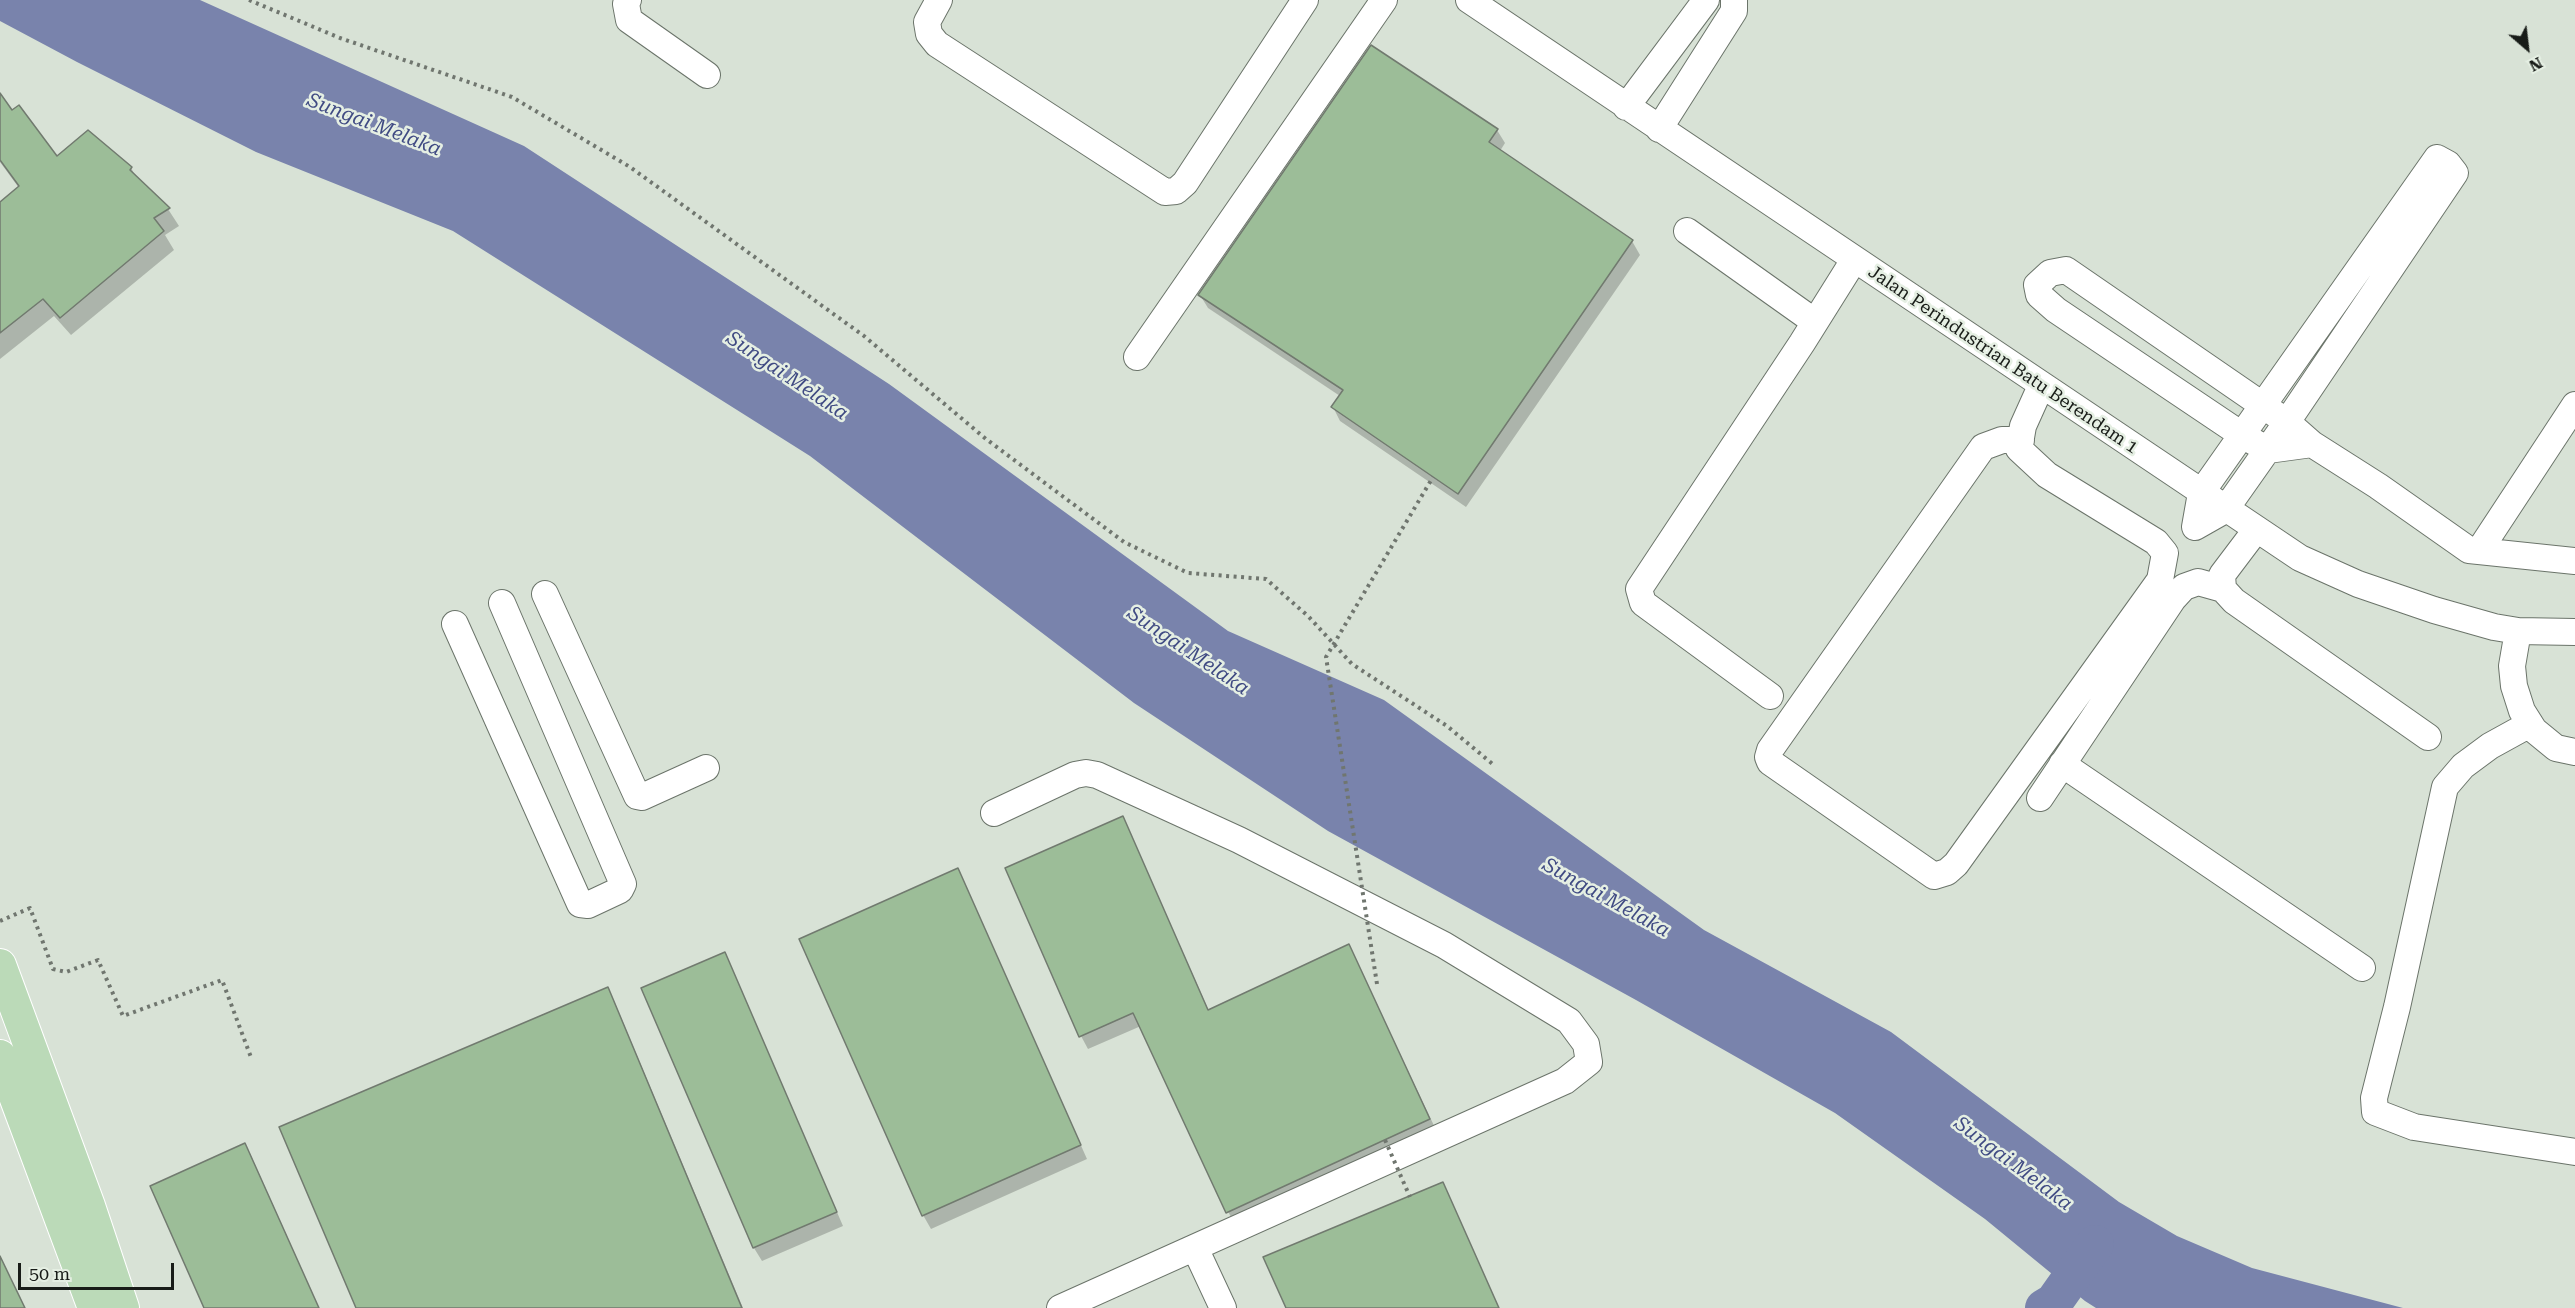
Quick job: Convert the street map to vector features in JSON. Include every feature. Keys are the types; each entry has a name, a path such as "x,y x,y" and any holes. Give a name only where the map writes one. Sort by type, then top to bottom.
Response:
{"main road":[{"path":"0,965 89,1206 123,1308"},
{"path":"0,1056 94,1308"}],"street":[{"path":"628,0 626,4 629,20 707,75"},
{"path":"939,0 927,22 929,34 937,44 1165,192 1176,191 1185,183 1305,0"},
{"path":"1137,357 1384,0"},
{"name":"Jalan Perindustrian Batu Berendam 1","path":"1469,0 2225,510 2300,558 2358,584 2434,610 2518,632 2575,632"},
{"path":"1626,107 1706,0"},
{"path":"1659,129 1734,11 1734,0"},
{"path":"2020,440 2002,440 1983,447 1770,750 1768,757 1770,762 1934,876 1947,872 1956,864 2160,580 2165,553 2184,541 2194,527 2201,493 2437,158 2448,164 2455,173 2288,422 2225,510 2194,527"},
{"path":"1688,231 1815,322"},
{"path":"1770,696 1643,603 1639,589 1854,260"},
{"path":"2312,444 2268,450 2242,435 2056,310 2039,295 2037,285 2050,273 2066,270 2288,422 2312,444 2378,486 2469,550 2575,561"},
{"path":"2041,386 2023,426 2019,449 2047,475 2156,542 2165,553"},
{"path":"2479,550 2575,405"},
{"path":"2223,589 2222,575 2256,530"},
{"path":"2040,798 2173,599 2184,587 2198,582 2223,589 2234,601 2428,737"},
{"path":"545,594 637,796 642,797 706,768"},
{"path":"455,624 580,904 588,905 620,890 623,884 502,603"},
{"path":"2518,632 2512,666 2514,686 2522,711 2534,730 2556,748 2575,752"},
{"path":"2530,724 2490,746 2463,766 2445,787 2397,1007 2374,1098 2375,1112 2414,1127 2575,1152"},
{"path":"2062,765 2362,968"},
{"path":"994,813 1075,775 1086,773 1097,775 1229,835 1444,945 1569,1021 1586,1044 1589,1062 1565,1081 1060,1308"},
{"path":"1195,1248 1223,1308"}],"path":[{"path":"249,0 340,38 512,97 630,167 864,336 986,439 1124,542 1188,573 1266,579 1309,617 1352,664 1448,726 1495,766"},
{"path":"1377,984 1326,657 1432,477"},
{"path":"0,921 30,908 53,969 66,972 98,960 123,1016 222,980 252,1060"},
{"path":"1385,1140 1410,1197"}],"water":[{"name":"Sungai Melaka","path":"0,0 200,0 524,146 889,384 1228,631 1384,700 1704,930 1891,1032 2119,1202 2177,1236 2252,1268 2403,1308 2096,1308 1985,1219 1835,1113 1636,1000 1328,831 1134,703 810,456 453,231 256,152 77,62 0,21"}],"building":[{"path":"1371,45 1498,129 1489,142 1633,240 1458,494 1331,407 1343,390 1198,295"},
{"path":"0,93 12,110 19,105 57,156 88,130 132,167 130,170 170,208 154,218 164,231 60,318 43,299 0,333 0,202 19,186 0,160"},
{"path":"1123,816 1208,1010 1349,944 1430,1119 1226,1213 1133,1013 1079,1037 1005,868"},
{"path":"958,868 1081,1145 922,1216 799,939"},
{"path":"725,952 837,1212 753,1248 641,988"},
{"path":"608,987 742,1308 356,1308 279,1127"},
{"path":"245,1143 319,1308 204,1308 150,1186"},
{"path":"1443,1182 1499,1308 1286,1308 1263,1257"},
{"path":"0,1256 25,1308 0,1308"}],"waterway":[{"path":"2044,1308 2054,1302 2095,1244"}]}
